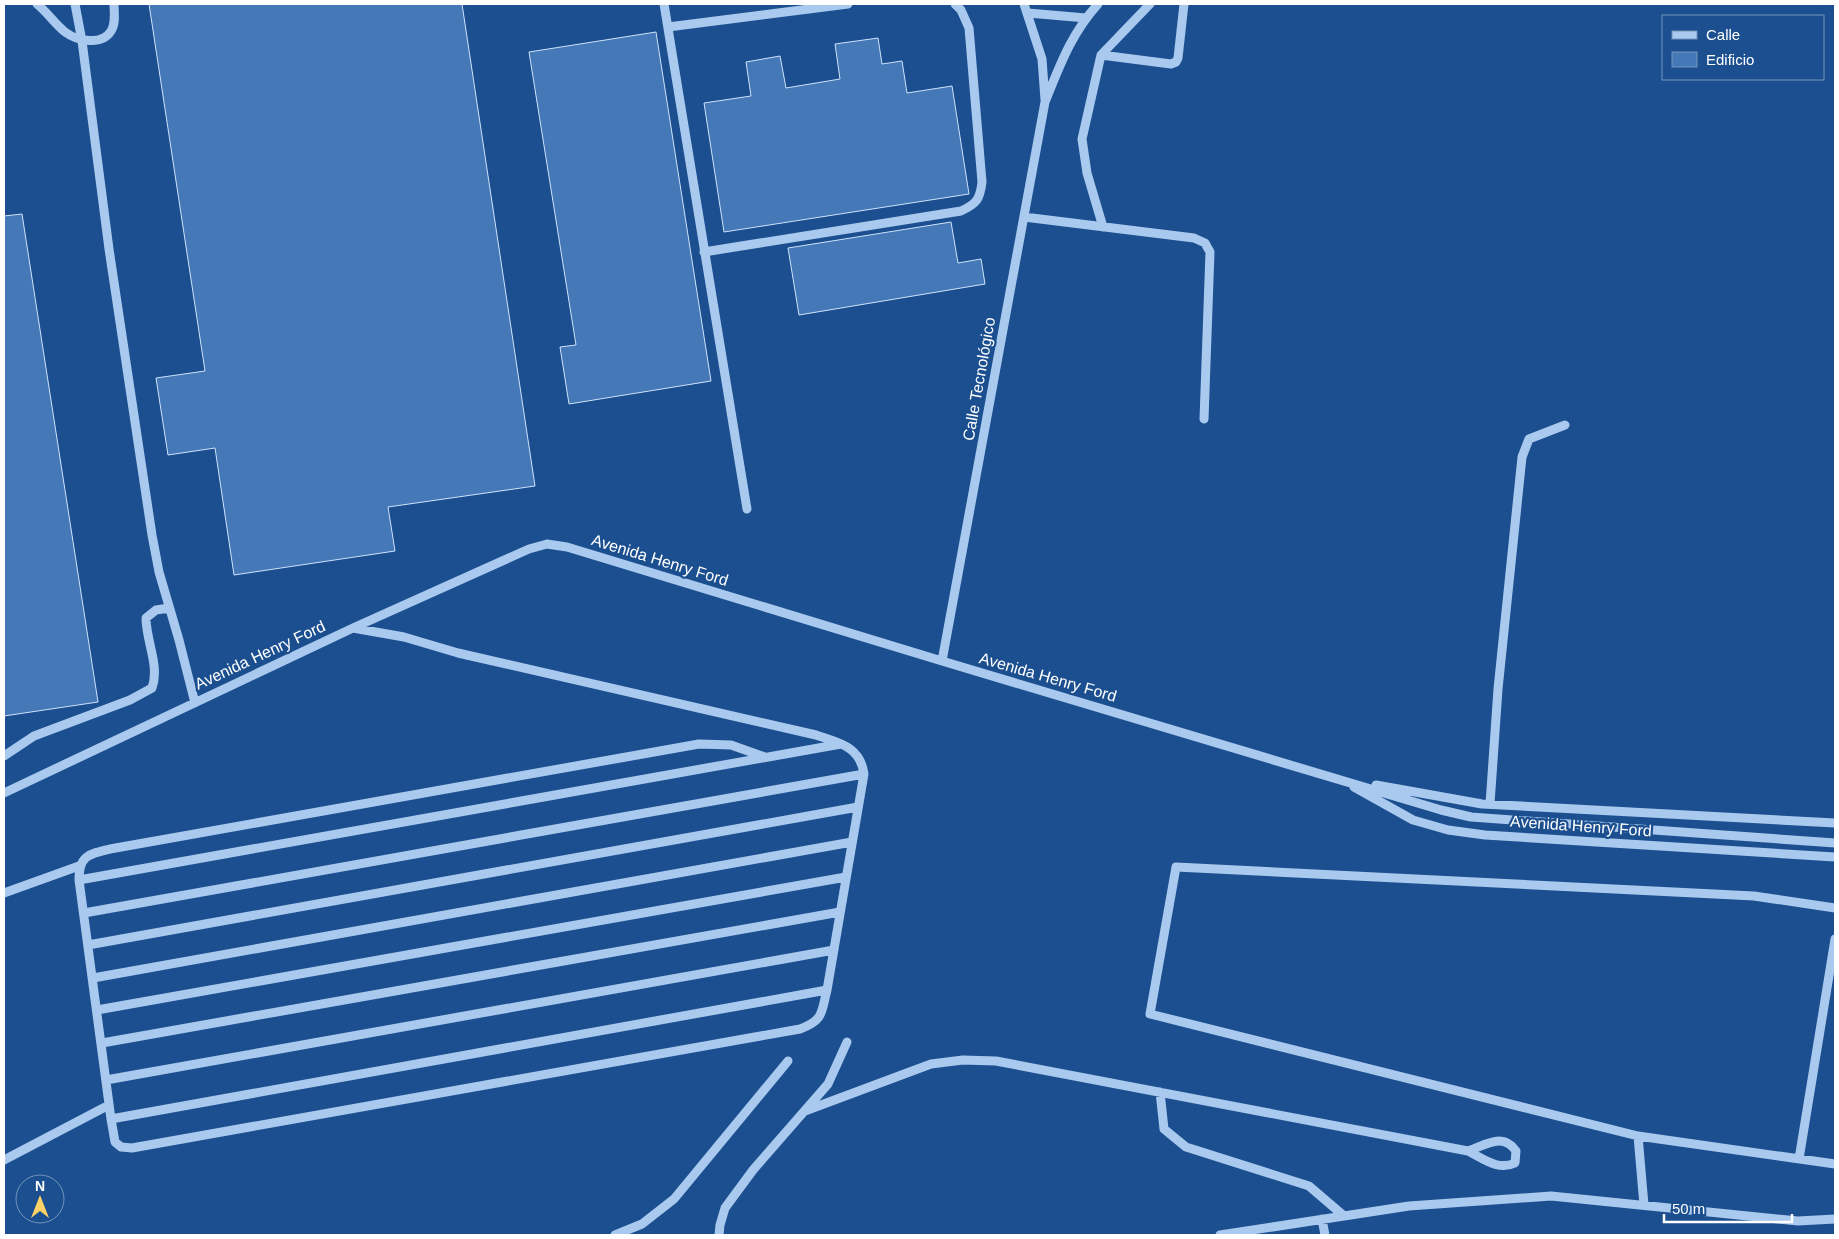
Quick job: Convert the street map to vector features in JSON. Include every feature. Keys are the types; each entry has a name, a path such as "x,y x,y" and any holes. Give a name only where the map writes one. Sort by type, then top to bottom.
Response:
{"street":[{"path":"37,4 65,32 82,41 103,38 112,31 115,19 114,4"},
{"path":"75,4 82,41 109,249 150,526 159,572 195,703"},
{"path":"664,4 747,509"},
{"path":"668,27 848,4"},
{"path":"704,252 961,211 973,205 980,195 982,182 968,28 961,10 955,4"},
{"name":"Calle Tecnológico","path":"1024,4 1042,59 1045,102"},
{"name":"Calle Tecnológico","path":"942,661 1045,102 1064,53 1086,18 1098,4"},
{"path":"1103,227 1087,173 1082,139 1101,55 1150,4"},
{"path":"1101,55 1171,64 1176,62 1184,4"},
{"path":"1028,13 1086,18"},
{"path":"1024,217 1194,238 1205,243 1210,252 1204,420"},
{"path":"1490,804 1498,689 1522,457 1529,439 1565,424"},
{"name":"Avenida Henry Ford","path":"4,793 353,628 528,549 547,544 567,547 942,661 1441,810 1471,817 1835,843"},
{"path":"4,756 34,736 130,700 152,688 156,671 146,632 146,618 156,610 169,608"},
{"path":"79,866 79,880 111,1119 115,1142 121,1147 132,1148 800,1029 815,1024 820,1016 827,990 864,774 863,766 856,752 816,735 458,653 404,637 353,628"},
{"path":"4,893 79,866 94,853 110,849 699,744 731,745 765,757"},
{"path":"79,880 841,744"},
{"path":"84,914 864,774"},
{"name":"Avenida Henry Ford","path":"1336,778 1490,804 1835,824"},
{"name":"Avenida Henry Ford","path":"1336,778 1413,820 1448,830 1485,835 1835,857"},
{"path":"88,945 858,808"},
{"path":"93,978 852,842"},
{"path":"1835,908 1754,896 1176,867 1150,1014 1638,1136 1835,1164"},
{"path":"97,1010 846,877"},
{"path":"102,1043 840,912"},
{"path":"1799,1160 1835,938"},
{"path":"106,1080 834,950"},
{"path":"111,1119 827,990"},
{"path":"719,1235 725,1208 753,1170 828,1084 847,1042"},
{"path":"805,1111 931,1064 963,1060 996,1060 1468,1151 1494,1164 1506,1167 1515,1163 1516,1151 1511,1143 1501,1140 1468,1151"},
{"path":"615,1235 642,1224 674,1199 788,1061"},
{"path":"1160,1092 1164,1129 1186,1147 1309,1186 1344,1216"},
{"path":"4,1160 109,1105"},
{"path":"1638,1136 1644,1205"},
{"path":"1220,1235 1409,1206 1551,1196 1798,1220 1835,1219"},
{"path":"1322,1219 1325,1235"}],"building":[{"path":"149,4 462,4 535,486 388,507 395,551 234,575 215,448 168,455 156,378 205,371"},
{"path":"656,32 711,381 569,404 560,347 576,345 529,52"},
{"path":"878,38 882,64 902,61 907,93 952,86 969,194 724,232 704,103 751,96 746,62 780,56 786,88 840,79 835,44"},
{"path":"22,214 98,702 4,716 4,216"},
{"path":"951,222 958,263 981,259 985,284 799,315 788,248"}]}
